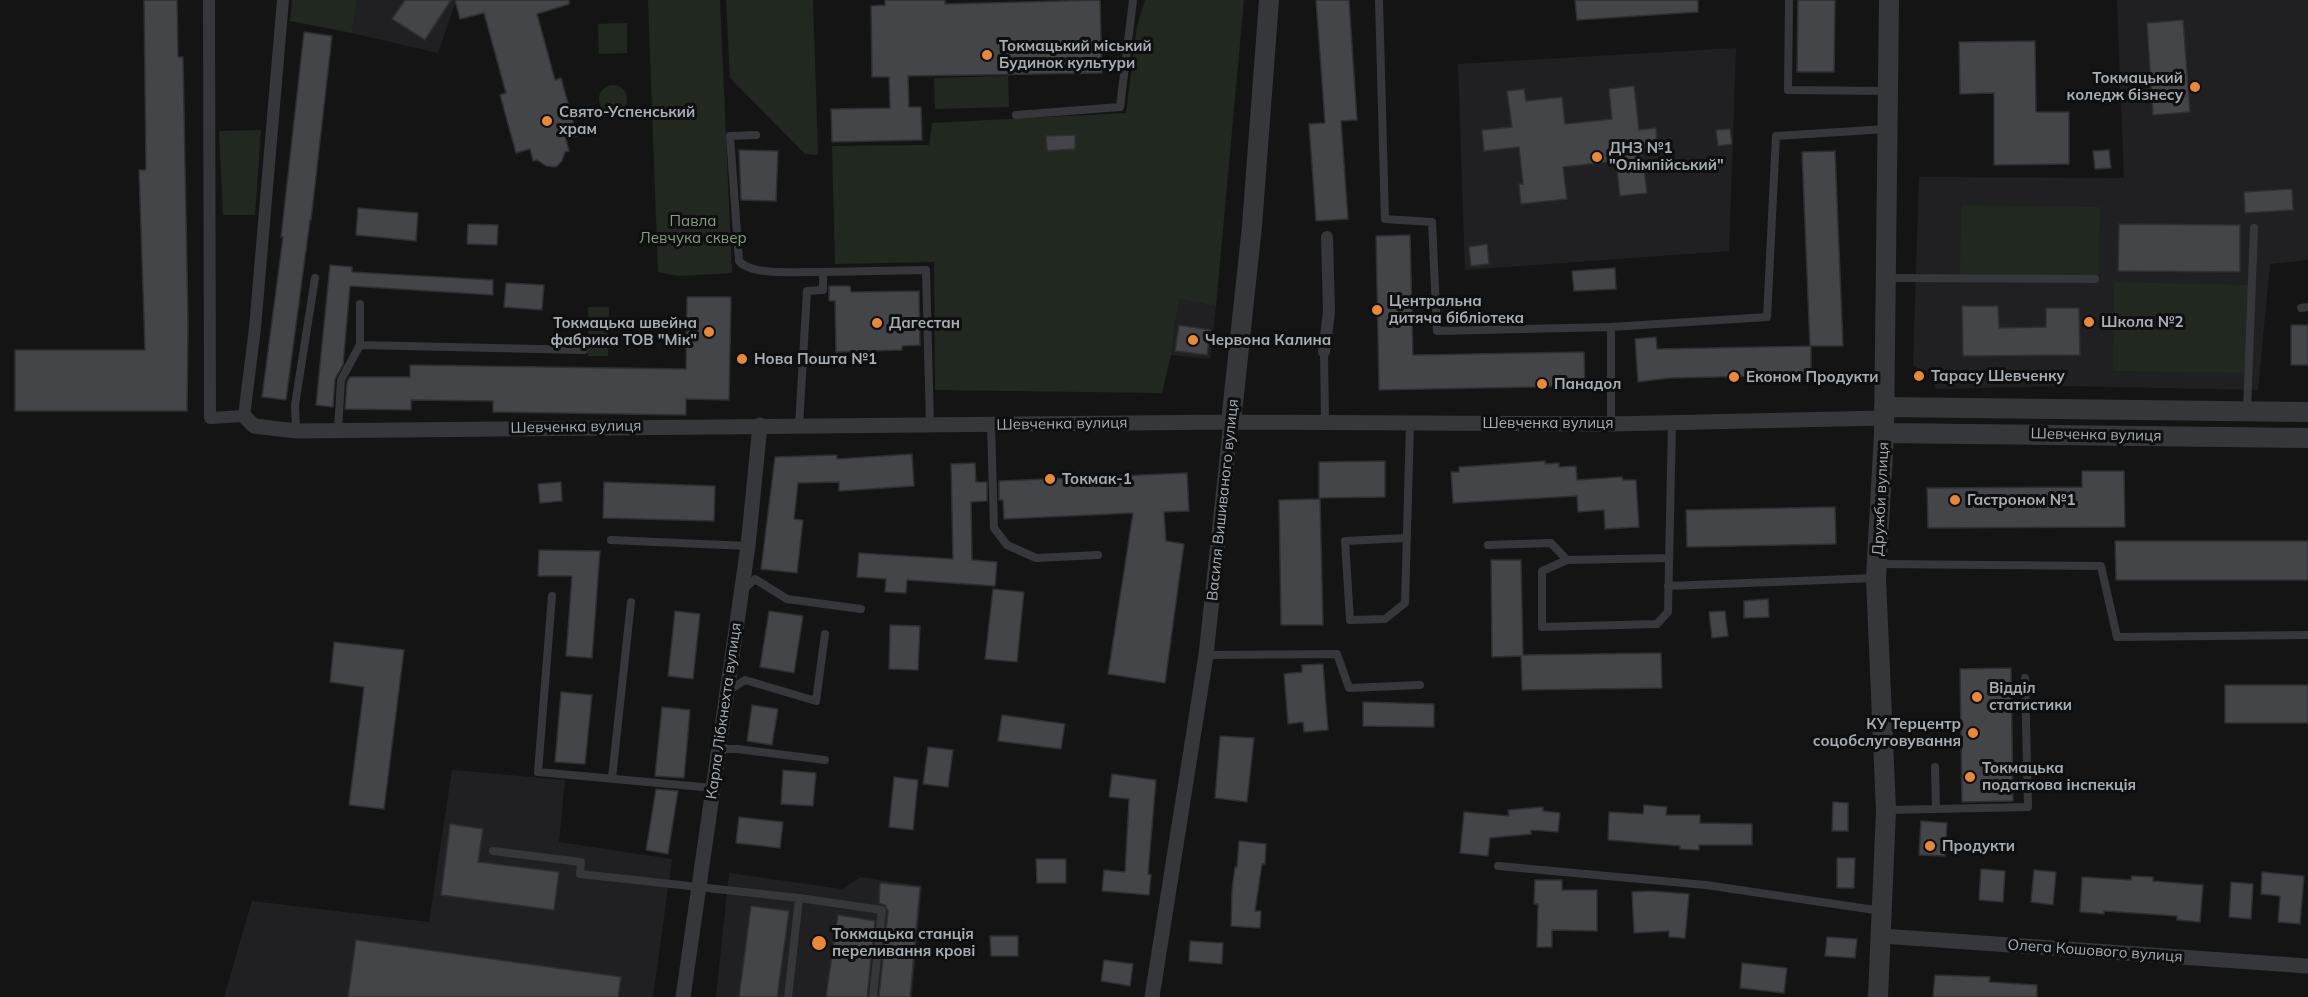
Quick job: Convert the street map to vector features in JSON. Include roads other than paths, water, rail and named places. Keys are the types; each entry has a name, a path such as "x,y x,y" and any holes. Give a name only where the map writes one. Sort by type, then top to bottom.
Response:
{"street":[{"path":"209,0 210,418 244,416 255,328 283,0"},
{"name":"Василя Вишиваного вулиця","path":"1152,997 1206,655 1252,226 1269,0"},
{"name":"Дружби вулиця","path":"1878,997 1886,810 1877,571 1884,419 1889,0"},
{"path":"1324,352 1329,312 1327,237"},
{"name":"Шевченка вулиця","path":"244,416 254,426 296,431 1231,422 1611,423 2247,411 2308,412"},
{"name":"Шевченка вулиця","path":"1884,419 2308,438"},
{"name":"Карла Лібкнехта вулиця","path":"683,997 748,546 760,425"},
{"name":"Олега Кошового вулиця","path":"1882,936 2308,966"}],"lane":[{"path":"1016,115 1120,107 1133,0"},
{"path":"1379,0 1385,219 1432,222 1437,331 1611,327 1767,317 1776,136 1888,129"},
{"path":"1789,0 1788,90 1888,91"},
{"path":"756,135 730,136 739,261 756,271 926,270 930,426"},
{"path":"2247,411 2254,228"},
{"path":"799,426 807,291 823,290 823,272"},
{"path":"296,431 295,405 315,278"},
{"path":"1886,278 2095,279"},
{"path":"338,430 341,380 360,345 360,304"},
{"path":"1611,327 1611,423"},
{"path":"360,345 584,350"},
{"path":"1324,352 1325,423"},
{"path":"1669,558 1567,560 1542,571 1542,627 1657,624 1668,612 1672,422"},
{"path":"1407,538 1345,541 1350,620 1385,619 1406,603 1410,423"},
{"path":"991,425 994,528 1007,545 1036,558 1098,555"},
{"path":"611,540 748,546"},
{"path":"1488,545 1551,543 1567,560"},
{"path":"1668,586 1877,571 2102,566 2117,637 2308,635"},
{"path":"741,592 755,579 787,598 861,609"},
{"path":"552,596 538,772 713,788"},
{"path":"612,778 631,602"},
{"path":"727,692 745,680 816,701 825,634"},
{"path":"1206,655 1337,654 1349,688 1420,685"},
{"path":"1886,810 2028,807 2025,678"},
{"path":"719,749 737,749 825,760"},
{"path":"1935,767 1936,809"},
{"path":"493,852 581,862 580,874 800,898 882,910 873,997"},
{"path":"1498,866 1706,885 1883,911"},
{"path":"788,997 800,898"}],"place":[{"name":"Токмацький міський Будинок культури","path":"987,55"},
{"name":"Токмацький коледж бізнесу","path":"2195,87"},
{"name":"Свято-Успенський храм","path":"547,121"},
{"name":"ДНЗ №1 \"Олімпійський\"","path":"1597,157"},
{"name":"Центральна дитяча бібліотека","path":"1377,310"},
{"name":"Школа №2","path":"2089,322"},
{"name":"Дагестан","path":"877,323"},
{"name":"Токмацька швейна фабрика ТОВ \"Мік\"","path":"709,332"},
{"name":"Червона Калина","path":"1193,340"},
{"name":"Нова Пошта №1","path":"742,359"},
{"name":"Тарасу Шевченку","path":"1919,376"},
{"name":"Економ Продукти","path":"1734,377"},
{"name":"Панадол","path":"1542,384"},
{"name":"Токмак-1","path":"1050,479"},
{"name":"Гастроном №1","path":"1955,500"},
{"name":"Відділ статистики","path":"1977,697"},
{"name":"КУ Терцентр соцобслуговування","path":"1973,733"},
{"name":"Токмацька податкова інспекція","path":"1970,777"},
{"name":"Продукти","path":"1930,846"},
{"name":"Токмацька станція переливання крові","path":"819,943"}],"park label":[{"name":"Павла Левчука сквер","path":"693,230"}]}
